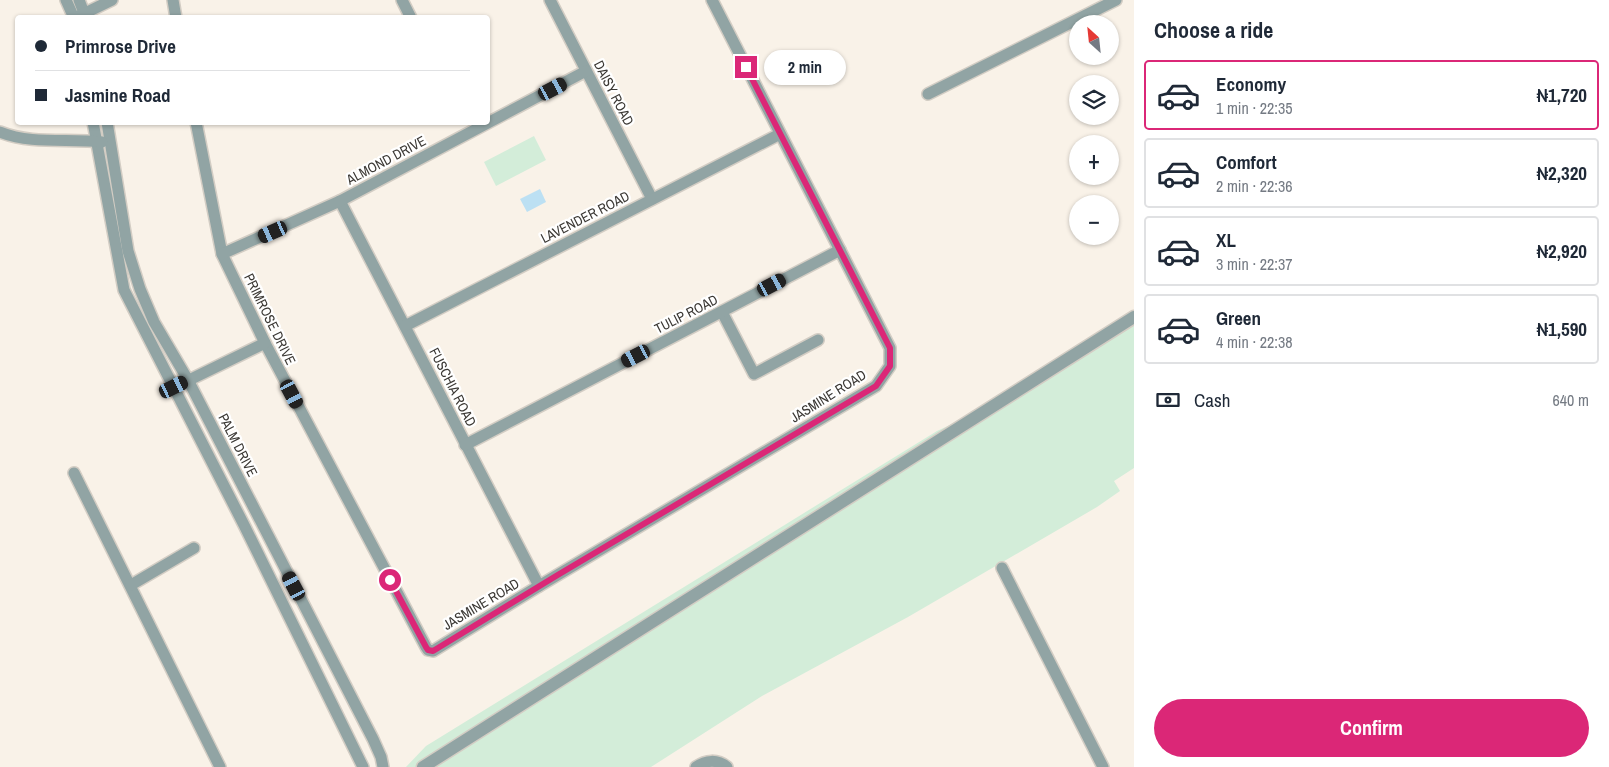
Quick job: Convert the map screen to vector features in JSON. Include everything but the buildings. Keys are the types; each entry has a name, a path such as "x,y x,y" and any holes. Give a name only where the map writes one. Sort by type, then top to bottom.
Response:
{"street":[{"path":"66,0 79,15"},
{"path":"79,0 80,15"},
{"path":"82,15 112,0"},
{"path":"173,0 176,15"},
{"path":"402,0 409,15"},
{"name":"DAISY ROAD","path":"550,0 652,199"},
{"name":"JASMINE ROAD","path":"426,647 428,650 433,651 876,386 890,366 890,348 712,0"},
{"path":"928,94 1116,0"},
{"name":"ALMOND DRIVE","path":"490,122 586,71"},
{"path":"93,125 124,290 248,533 363,767"},
{"name":"PALM DRIVE","path":"108,125 128,251 140,289 154,322 188,380 373,739 383,767"},
{"name":"PRIMROSE DRIVE","path":"197,125 222,254 265,343 426,647"},
{"path":"465,125 469,133"},
{"name":"ALMOND DRIVE","path":"222,254 340,201 484,125"},
{"path":"0,132 8,135 45,140 112,143"},
{"name":"LAVENDER ROAD","path":"405,326 780,134"},
{"name":"FUSCHIA ROAD","path":"340,201 539,586"},
{"name":"TULIP ROAD","path":"465,445 840,250"},
{"path":"722,312 754,374 818,340"},
{"path":"423,767 1134,317"},
{"path":"174,387 265,343"},
{"path":"74,473 220,767"},
{"path":"131,585 194,548"},
{"path":"1002,568 1103,767"},
{"path":"696,767 703,762 714,761 727,767"}],"green space":[{"path":"534,136 546,160 496,186 484,162"},
{"path":"1134,319 1134,468 1114,481 1120,491 1097,507 908,617 762,696 651,767 406,767 426,746 937,431 1010,397"}],"water":[{"path":"540,189 546,202 527,212 520,199"}],"route":[{"path":"390,580 426,647 428,650 433,651 876,386 890,366 890,348 746,67"}]}
